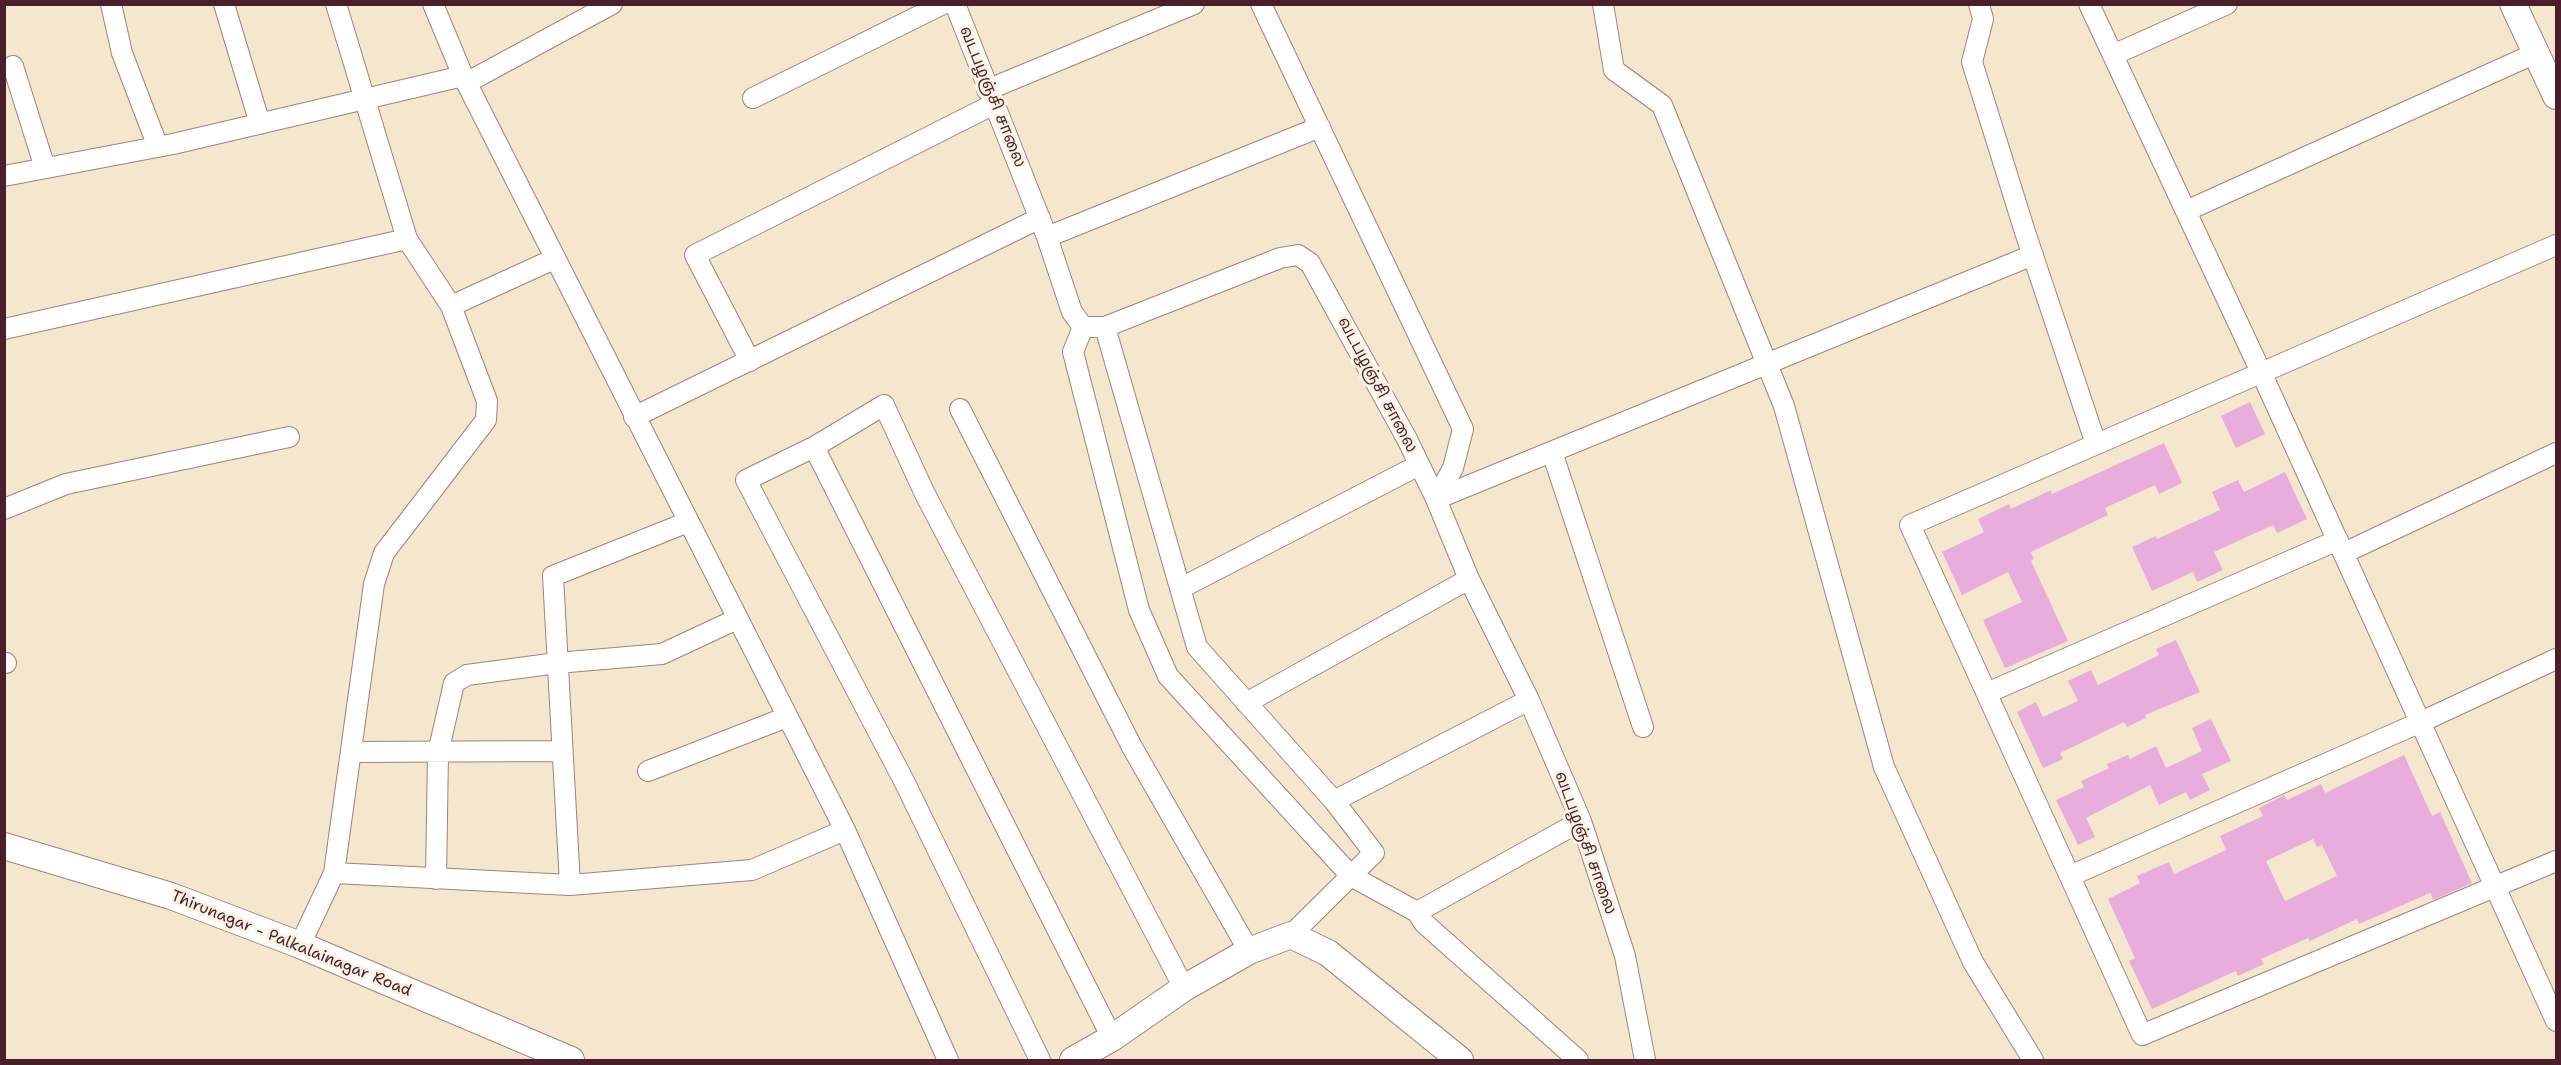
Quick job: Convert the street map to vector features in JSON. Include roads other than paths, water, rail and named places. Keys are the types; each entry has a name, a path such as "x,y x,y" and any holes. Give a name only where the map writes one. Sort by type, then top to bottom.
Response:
{"main road":[{"path":"2513,4 2556,96"},
{"name":"Thirunagar - Palkalainagar Road","path":"4,846 171,896 300,945 572,1060"},
{"path":"1073,1060 1112,1038 1184,988 1249,951 1291,935 1328,953 1460,1060"}],"street":[{"path":"111,4 122,53 158,147"},
{"path":"224,4 260,124"},
{"path":"300,945 334,873 374,584 384,553 486,420 487,401 451,306 407,239 336,4"},
{"path":"433,4 464,80 845,830 948,1060"},
{"path":"4,176 158,147 365,99 464,80 612,4"},
{"path":"753,98 943,4"},
{"name":"வடபழஞ்சி சாலை","path":"955,4 1040,218 1072,312 1083,327 1105,327 1280,258 1298,255 1310,263 1407,439 1436,499 1469,579 1529,700 1581,821 1624,956 1645,1060"},
{"path":"750,361 695,255 991,97 1194,4"},
{"path":"1262,4 1463,429 1453,468 1436,499"},
{"path":"1603,4 1614,70 1662,105 1784,406 1884,767 1973,962 2033,1060"},
{"path":"1979,4 1983,19 1972,62 2096,444"},
{"path":"2089,4 2261,372 2556,1020"},
{"path":"2113,55 2227,4"},
{"path":"2186,211 2536,53"},
{"path":"13,66 45,168"},
{"path":"1047,237 1320,127"},
{"path":"634,417 1040,218"},
{"path":"4,329 407,239"},
{"path":"2556,245 1910,525 2142,1035 2556,861"},
{"path":"1436,499 2033,255"},
{"path":"451,306 554,259"},
{"path":"1083,327 1073,352 1139,610 1168,676 1351,876 1417,912 1424,923 1578,1060"},
{"path":"1105,327 1197,647 1334,801 1374,854 1291,935"},
{"path":"1040,1060 904,781 746,480 814,447 884,405 925,494 1184,988"},
{"path":"960,409 1132,747 1249,951"},
{"path":"4,509 66,484 289,437"},
{"path":"814,447 1112,1038"},
{"path":"1552,452 1643,727"},
{"path":"1987,693 2341,547 2556,453"},
{"path":"1180,588 1419,465"},
{"path":"570,885 553,576 688,522"},
{"path":"1246,703 1469,579"},
{"path":"436,879 438,753 454,683 467,675 557,663 662,654 737,619"},
{"path":"2070,876 2421,722 2556,659"},
{"path":"1334,801 1529,700"},
{"path":"648,771 787,717"},
{"path":"352,752 562,751"},
{"path":"1417,912 1581,821"},
{"path":"334,873 570,885 752,870 845,830"}]}
